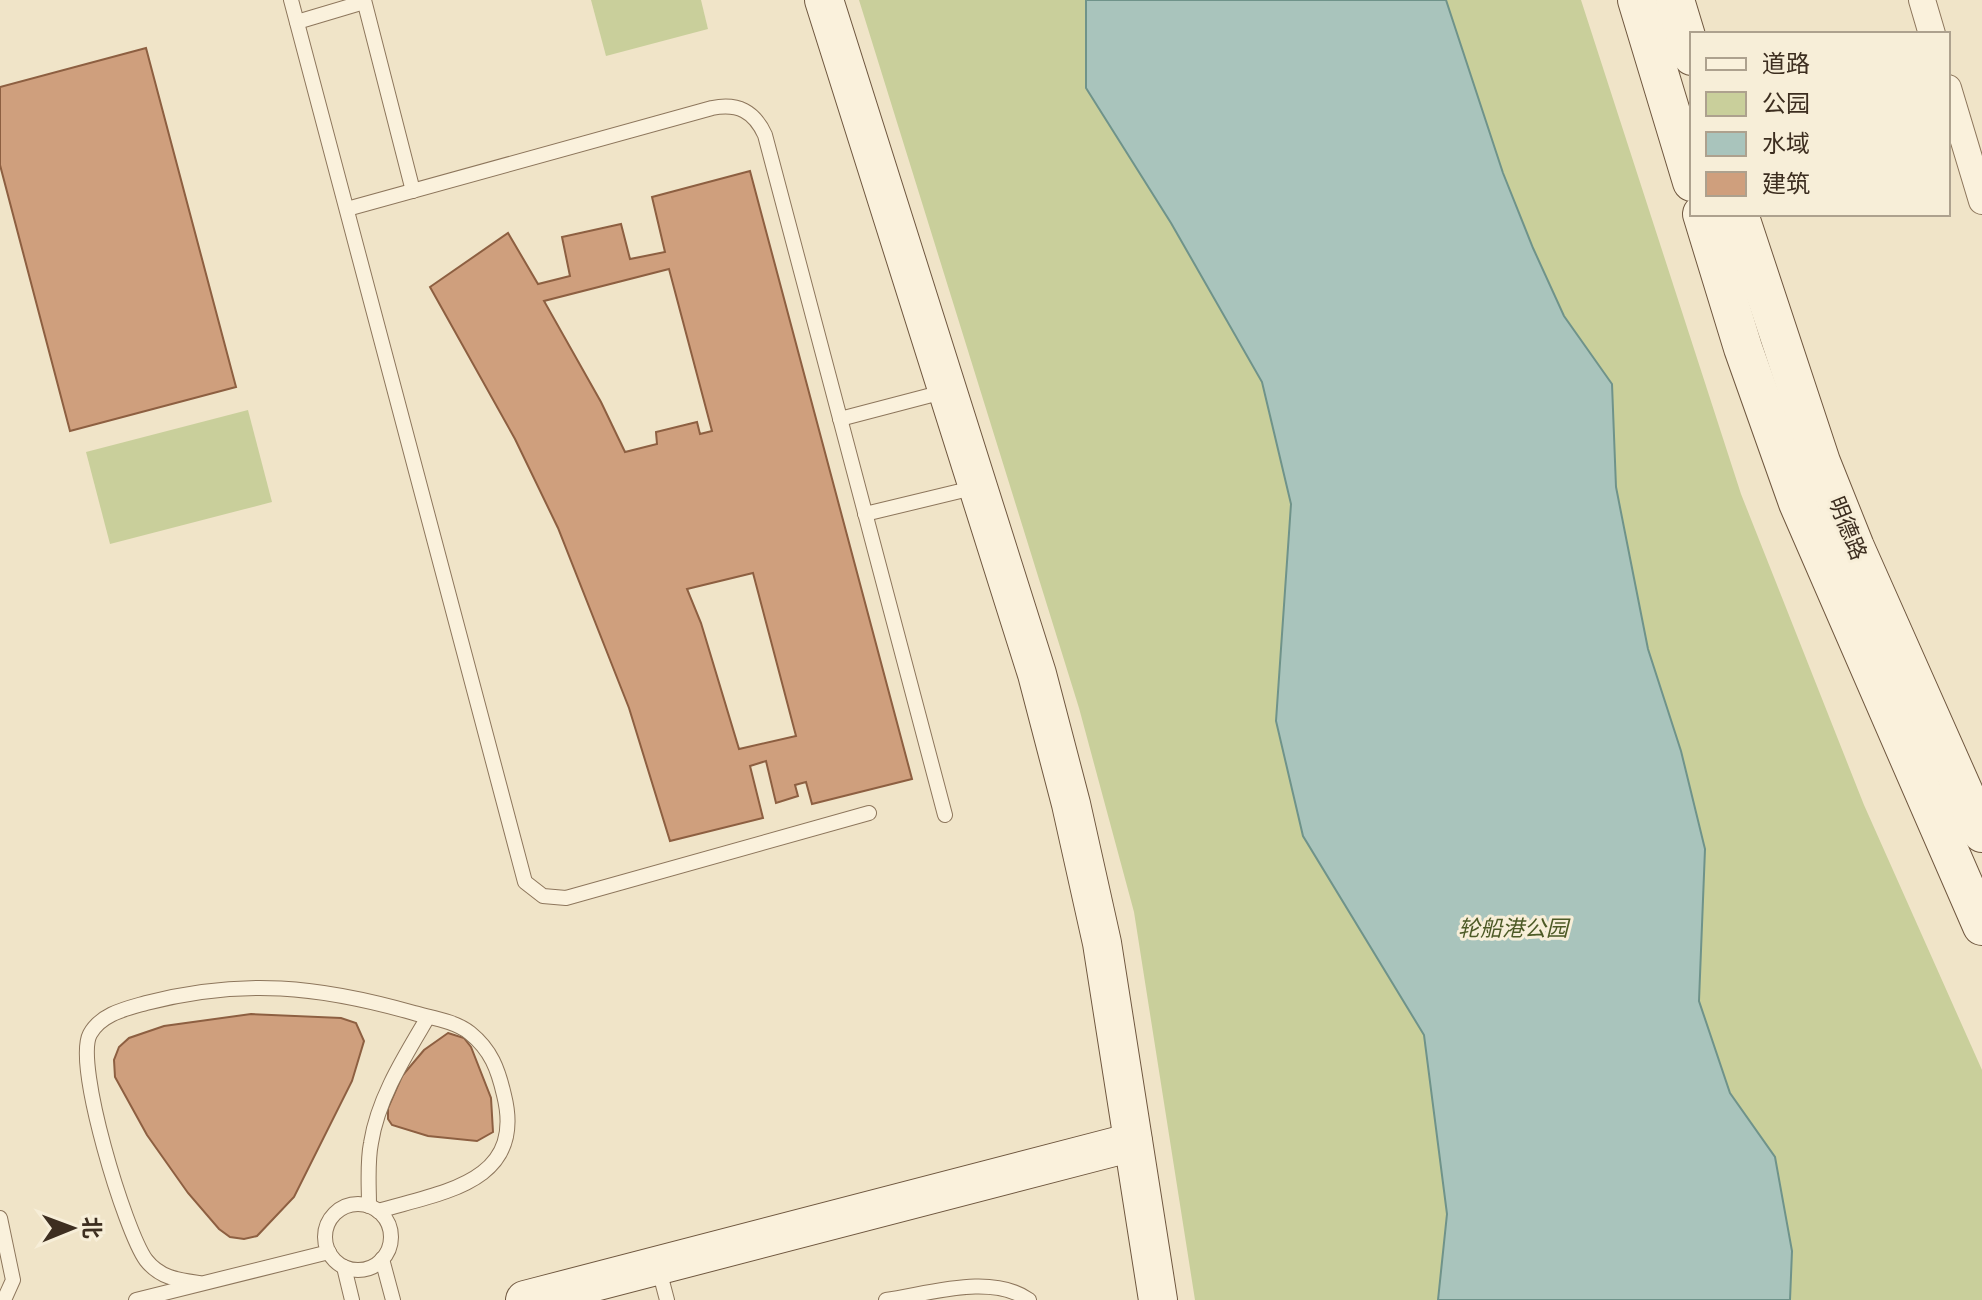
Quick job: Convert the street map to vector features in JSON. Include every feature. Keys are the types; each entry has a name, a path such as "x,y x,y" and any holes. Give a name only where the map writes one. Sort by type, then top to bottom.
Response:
{"street":[{"path":"824,0 1037,674 1071,804 1102,943 1158,1300"},
{"path":"1637,0 1690,175"},
{"path":"1675,0 1690,49"},
{"path":"1922,0 1931,32"},
{"path":"1950,95 1982,201"},
{"path":"1703,216 1753,378 1798,503 1982,926"},
{"name":"明德路","path":"1740,216 1821,462 1855,547 1982,833"},
{"path":"525,1300 662,1283 1133,1142"}],"lane":[{"path":"291,0 520,868 532,891 554,899 566,898 869,813"},
{"path":"297,22 364,1 413,191"},
{"path":"347,209 712,108 739,107 753,115 765,135 945,815"},
{"path":"840,419 948,391"},
{"path":"865,514 977,487"},
{"path":"199,1283 171,1279 156,1271 144,1258 120,1197 86,1070 89,1036 101,1020 128,1008 177,995 230,988 287,986 330,992 466,1030 491,1054 507,1107 509,1129 505,1149 477,1177 461,1185 374,1209 347,1206 330,1220 326,1230 329,1252 344,1267 352,1300"},
{"path":"344,1267 364,1270 382,1259 388,1250 390,1230 374,1209 369,1152 375,1124 402,1059 428,1017"},
{"path":"0,1218 13,1280 4,1300"},
{"path":"136,1300 329,1252"},
{"path":"382,1259 393,1300"},
{"path":"886,1300 990,1286 1007,1289 1029,1300"}],"green space":[{"path":"591,0 701,0 708,29 606,56"},
{"name":"轮船港公园","path":"859,0 1581,0 1741,494 1864,805 1982,1070 1982,1300 1195,1300 1134,912 1079,708"},
{"path":"248,410 272,502 110,544 86,452"}],"water":[{"path":"1086,0 1446,0 1503,173 1533,248 1564,316 1612,384 1616,487 1648,649 1681,751 1705,849 1699,1001 1730,1093 1775,1157 1792,1251 1790,1300 1438,1300 1447,1214 1424,1035 1303,836 1276,721 1291,504 1262,382 1171,223 1086,88"}],"building":[{"path":"146,48 236,387 70,431 0,165 0,87"},
{"path":"750,171 912,779 812,804 806,782 795,785 798,796 776,803 766,761 750,766 763,818 670,841 629,708 558,528 515,439 430,287 508,233 538,284 570,276 562,237 621,224 630,259 665,252 652,197","holes":["669,269 712,431 700,434 697,422 656,432 657,444 625,452 601,402 544,301","753,573 796,736 739,749 701,623 687,589"]},
{"path":"251,1014 341,1018 356,1023 364,1041 352,1081 294,1197 257,1236 244,1239 230,1237 219,1229 188,1193 147,1135 115,1077 114,1060 119,1047 129,1038 164,1026"},
{"path":"448,1033 464,1038 471,1047 491,1098 493,1132 477,1141 428,1136 392,1125 388,1119 388,1108 402,1076 424,1050"}]}
